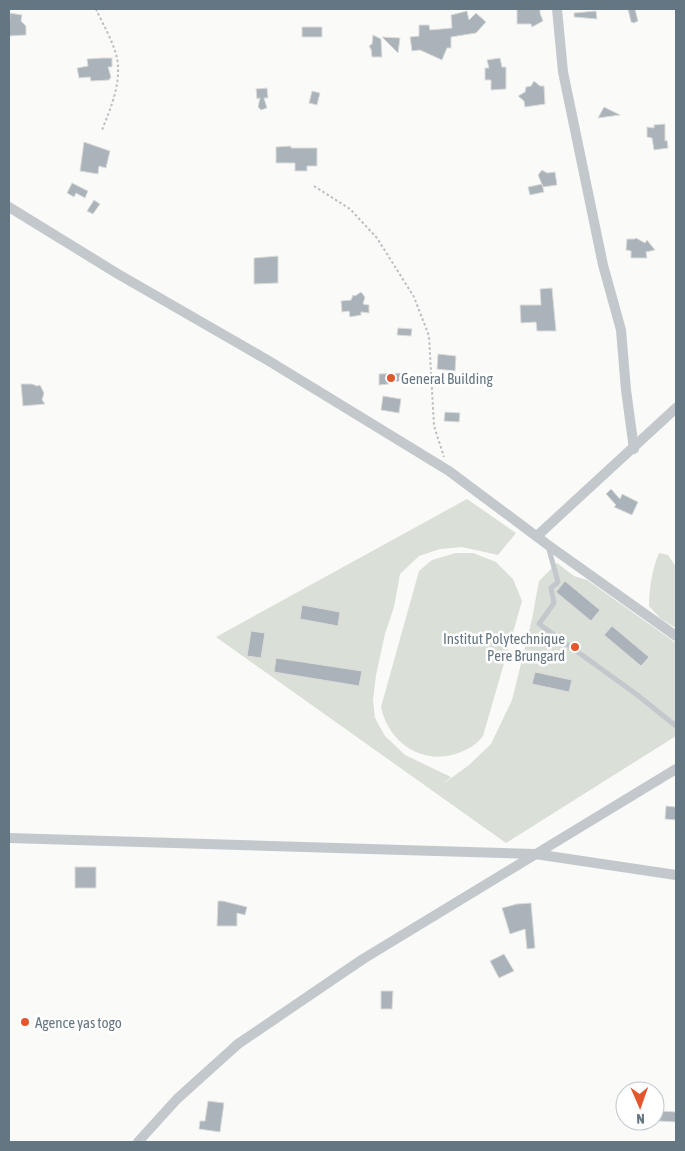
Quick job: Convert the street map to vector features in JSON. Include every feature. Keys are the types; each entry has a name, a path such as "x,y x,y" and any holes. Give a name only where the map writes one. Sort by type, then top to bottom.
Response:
{"street":[{"path":"557,9 563,72 603,265 621,330 626,390 634,449"},
{"path":"9,207 118,274 269,361 449,472 676,636"},
{"path":"537,536 634,449 676,408"},
{"path":"138,1142 176,1099 238,1044 363,959 676,769"},
{"path":"9,838 535,854 676,874"}],"lane":[{"path":"548,545 558,582 551,588 554,603 538,624 636,694 676,726"}],"path":[{"path":"96,9 112,43 118,65 112,104 102,130"},
{"path":"314,186 350,209 376,238 414,297 430,336 434,426 449,472"}],"shaded area":[{"path":"467,499 516,533 498,555 462,547 440,549 419,556 400,574 394,607 385,634 376,675 373,700 375,718 385,736 405,755 451,777 443,784 469,765 491,744 512,700 532,619 539,581 557,563 574,576 587,580 676,643 676,736 506,843 216,637"},
{"path":"456,553 473,553 496,562 513,579 522,601 483,736 473,746 461,752 447,756 434,756 410,749 400,741 385,720 381,707 419,571 432,560"},
{"path":"659,553 668,555 676,567 676,628 661,619 649,606 651,579"}],"building":[{"path":"517,9 540,9 543,21 532,27 531,24 517,24"},
{"path":"628,9 635,9 638,21 631,22"},
{"path":"467,11 469,20 476,13 486,22 476,33 451,37 451,48 447,48 442,60 420,50 412,51 410,37 419,36 419,25 429,25 430,30 452,28 451,15"},
{"path":"596,11 597,19 574,17 574,13"},
{"path":"10,13 22,15 21,21 26,26 26,35 9,36"},
{"path":"302,27 322,27 322,37 302,37"},
{"path":"373,35 381,39 382,57 372,57 369,46 372,44"},
{"path":"382,37 400,38 398,53"},
{"path":"112,58 112,67 108,67 111,77 109,80 91,81 90,77 79,78 77,68 88,66 87,59"},
{"path":"500,58 502,67 506,67 506,89 491,90 491,80 485,80 485,68 489,68 487,60"},
{"path":"534,81 540,86 544,86 545,104 525,107 524,101 518,96 525,92 526,87 531,86"},
{"path":"267,88 268,98 264,98 267,108 261,110 258,107 260,98 257,99 256,89"},
{"path":"312,91 320,93 317,105 309,103"},
{"path":"604,107 620,115 598,118"},
{"path":"665,124 665,141 667,140 668,148 654,150 652,138 647,137 647,127 654,128 654,125"},
{"path":"84,142 110,151 106,168 99,166 98,174 80,171"},
{"path":"291,146 291,148 317,148 317,166 307,166 307,171 295,171 295,163 276,163 276,147"},
{"path":"542,170 547,173 555,172 557,185 543,187 538,175"},
{"path":"72,183 88,191 85,198 76,193 74,197 67,193"},
{"path":"542,184 544,192 530,195 528,187"},
{"path":"94,200 100,204 93,214 87,211"},
{"path":"636,238 645,243 647,240 655,250 646,252 647,258 631,258 631,251 626,250 627,239"},
{"path":"278,256 278,283 254,284 254,258"},
{"path":"552,288 556,331 537,331 536,322 521,323 520,305 541,305 540,289"},
{"path":"361,292 365,297 363,304 369,305 369,313 361,312 361,315 350,317 349,311 342,312 341,301 351,300 353,295 355,296"},
{"path":"398,328 412,329 411,336 397,335"},
{"path":"438,354 456,356 455,371 437,369"},
{"name":"General Building","path":"402,373 402,381 379,385 379,374"},
{"path":"21,384 40,385 44,393 42,400 45,404 23,406"},
{"path":"383,396 401,399 399,413 381,410"},
{"path":"445,412 460,413 459,422 444,421"},
{"path":"611,489 620,499 622,494 638,502 632,515 614,507 616,505 606,494"},
{"path":"565,581 600,610 591,621 556,592"},
{"path":"302,605 340,612 338,626 300,619"},
{"path":"612,626 649,657 641,666 604,635"},
{"path":"251,631 265,633 261,658 247,656"},
{"path":"276,658 362,671 359,686 274,672"},
{"path":"535,672 572,680 569,692 532,684"},
{"path":"666,806 676,807 676,820 665,819"},
{"path":"75,867 96,867 96,888 75,888"},
{"path":"218,901 247,907 245,915 237,913 237,926 217,926"},
{"path":"531,903 535,948 527,949 525,929 510,934 502,908"},
{"path":"504,954 514,971 499,978 490,961"},
{"path":"381,991 393,991 392,1009 381,1009"},
{"path":"208,1101 224,1103 220,1132 199,1129 200,1121 205,1121"},
{"path":"665,1111 676,1112 676,1122 665,1121"}],"place":[{"name":"General Building","path":"391,378"},
{"name":"Institut Polytechnique Pere Brungard","path":"575,647"},
{"name":"Agence yas togo","path":"25,1022"}]}
